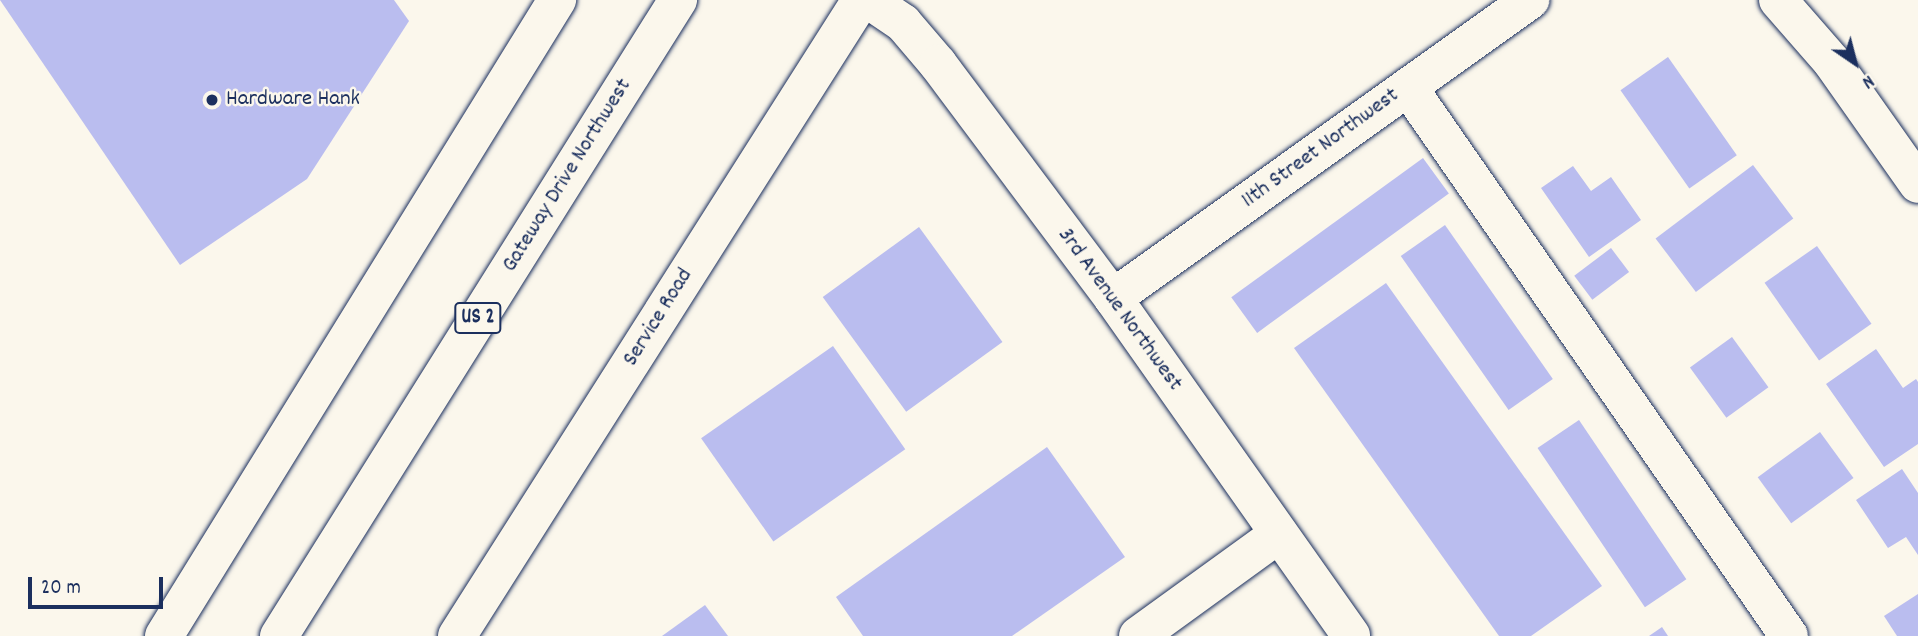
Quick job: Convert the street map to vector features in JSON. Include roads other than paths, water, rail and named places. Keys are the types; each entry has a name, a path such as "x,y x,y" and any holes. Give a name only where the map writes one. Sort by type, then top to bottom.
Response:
{"main road":[{"path":"164,636 557,0"},
{"name":"Gateway Drive Northwest","path":"279,636 678,0"},
{"name":"Service Road","path":"457,636 861,0"},
{"name":"3rd Avenue Northwest","path":"869,0 919,40 1113,298 1350,636"},
{"name":"11th Street Northwest","path":"1113,298 1530,0"},
{"path":"1778,0 1832,62 1918,184"},
{"path":"1408,87 1789,636"},
{"path":"135,636 232,526"},
{"path":"1138,636 1279,534"},
{"path":"291,636 319,572"}],"place":[{"name":"Hardware Hank","path":"212,100"}]}
